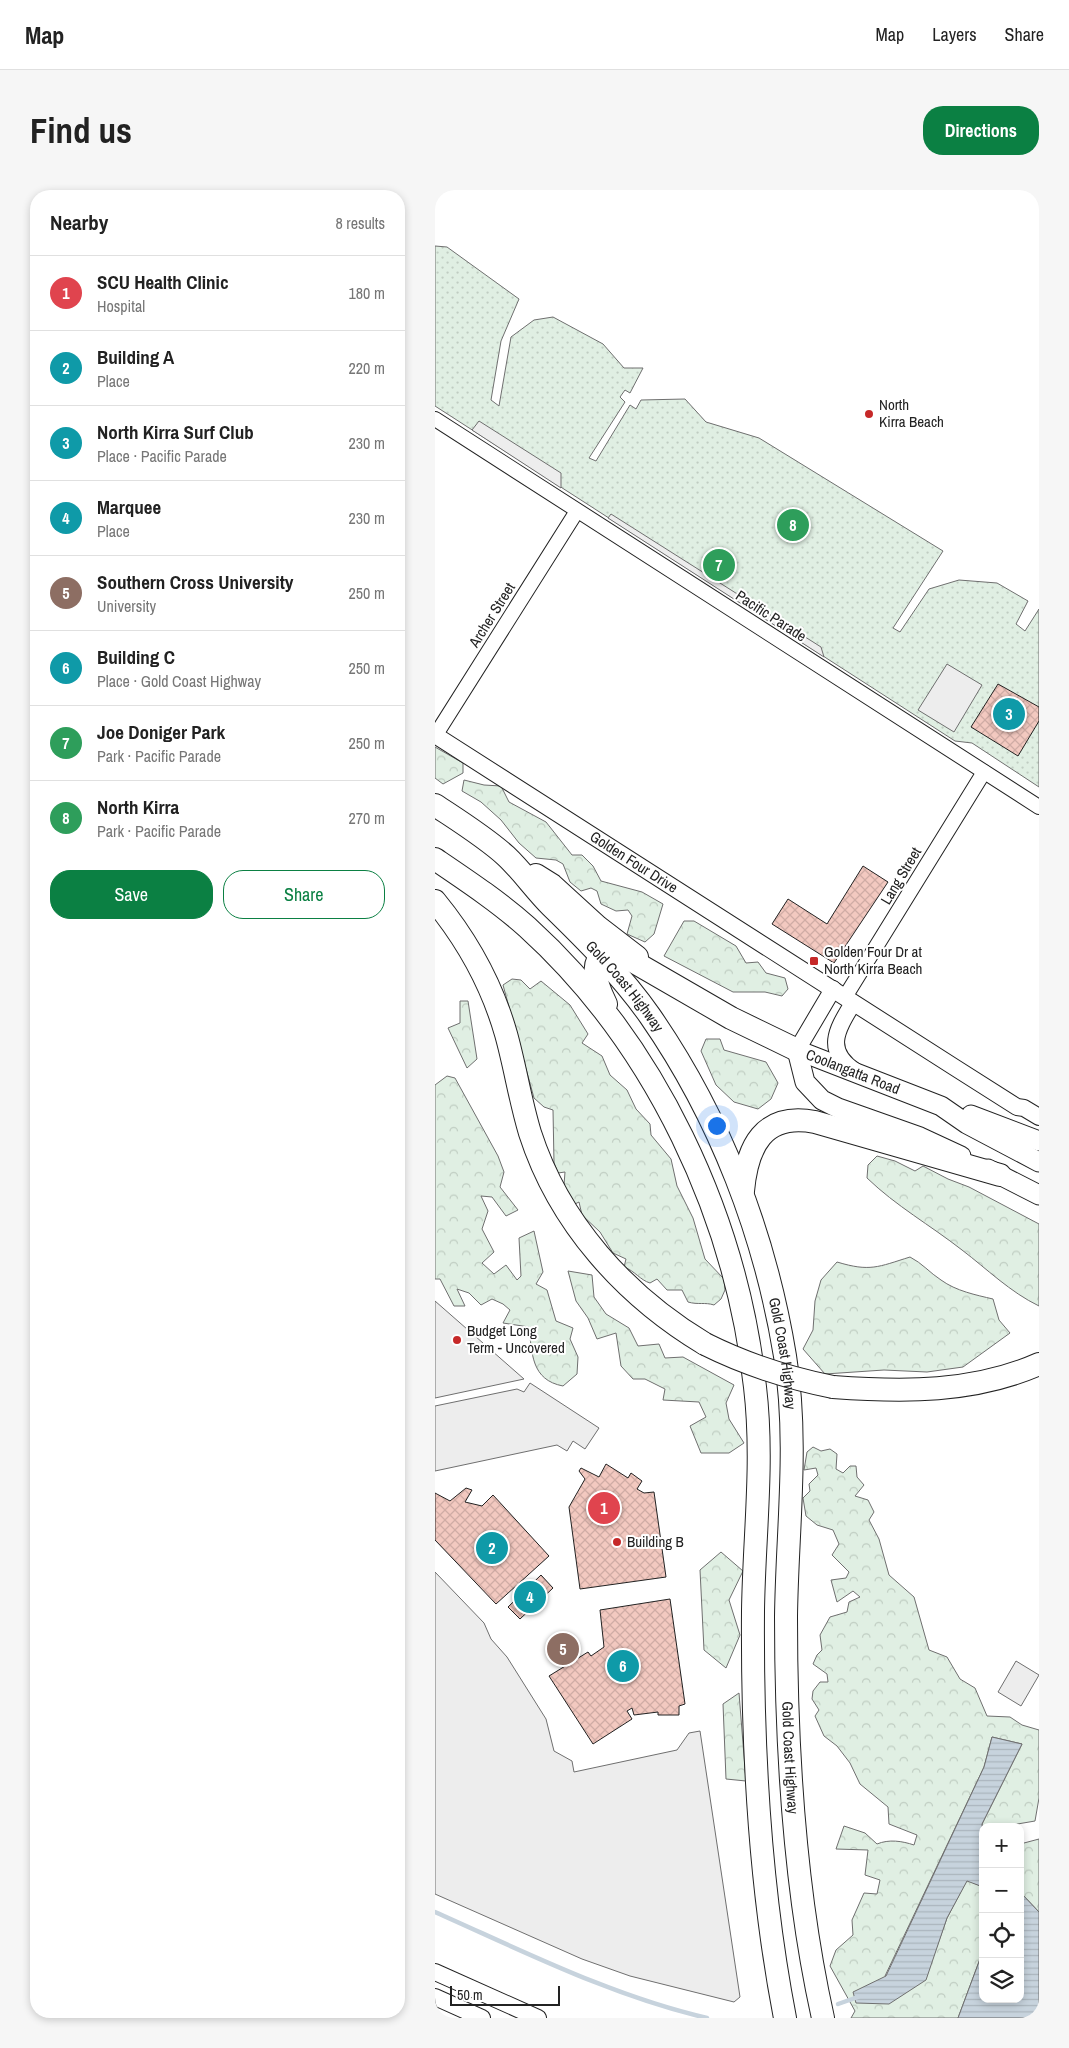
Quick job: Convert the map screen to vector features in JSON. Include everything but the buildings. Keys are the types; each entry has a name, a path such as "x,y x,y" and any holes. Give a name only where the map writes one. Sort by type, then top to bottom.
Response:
{"highway":[{"name":"Gold Coast Highway","path":"435,806 505,856 601,957 648,1013 687,1074 715,1126 743,1193 763,1260 785,1357 791,1436 786,1613 789,1732 801,1884 816,1987 823,2018"},
{"path":"505,856 552,885 598,927 675,984"},
{"name":"Gold Coast Highway","path":"435,859 526,926 561,961 626,1041 678,1128 707,1194 732,1265 750,1350 755,1388 759,1456 753,1606 755,1738 764,1869 785,2018"},
{"path":"435,901 472,954 496,1004 530,1132 539,1157 563,1204 583,1234 619,1278 655,1311 705,1344 736,1360 772,1373 833,1387 885,1390 971,1385 999,1379 1039,1364"},
{"path":"626,1041 595,978 597,965 601,957 609,954 625,956 731,1018 797,1050"},
{"path":"743,1193 746,1162 757,1140 776,1125 796,1119 815,1122 1000,1175"}],"main road":[{"name":"Coolangatta Road","path":"797,1050 941,1106 967,1124 1039,1162"},
{"name":"Coolangatta Road","path":"797,1050 807,1086 826,1102 920,1137 1039,1196"},
{"path":"941,1106 978,1116 1039,1141"}],"street":[{"name":"Pacific Parade","path":"435,419 1039,807"},
{"name":"Archer Street","path":"435,736 577,511"},
{"name":"Golden Four Drive","path":"435,736 1017,1107 1024,1108 1039,1116"},
{"name":"Lang Street","path":"844,996 984,772"},
{"path":"797,1050 844,996"},
{"path":"844,996 836,1045 843,1062 863,1076"},
{"path":"435,1972 538,2018"},
{"path":"435,1997 482,2018"}],"green space":[{"path":"435,246 447,247 519,299 501,341 491,400 499,406 511,337 534,320 553,317 603,344 624,368 643,368 630,393 625,390 620,397 625,402 589,458 596,461 630,405 636,409 641,400 685,399 706,422 759,438 943,551 893,628 900,632 929,589 959,580 997,583 1028,601 1016,624 1025,631 1039,609 1039,787 972,743 955,741 435,406"},
{"path":"435,747 463,763 463,773 443,784 435,778"},
{"path":"464,780 484,785 501,786 509,802 546,822 572,855 582,855 593,866 601,881 642,892 663,904 654,934 645,942 627,934 632,916 628,910 616,911 601,904 597,891 591,888 581,891 570,882 563,864 556,860 536,858 519,843 501,820 481,802 462,791"},
{"path":"684,921 694,921 736,946 746,963 758,962 766,973 785,978 788,989 782,996 765,992 733,992 664,956"},
{"path":"512,979 521,980 530,989 541,981 570,1005 588,1034 582,1043 602,1056 610,1075 627,1090 636,1109 650,1124 651,1135 671,1159 677,1186 693,1218 705,1259 724,1279 725,1290 721,1299 714,1305 688,1302 682,1290 667,1290 657,1279 650,1283 624,1267 626,1259 613,1253 600,1232 582,1215 579,1202 573,1205 564,1185 565,1172 558,1173 554,1163 553,1110 544,1107 534,1098 503,985"},
{"path":"460,1001 468,1001 477,1059 467,1068 448,1028 460,1023"},
{"path":"706,1039 720,1039 724,1050 766,1062 778,1083 771,1099 758,1109 734,1102 716,1085 701,1051"},
{"path":"447,1076 455,1078 498,1156 504,1172 500,1187 518,1210 506,1216 492,1197 481,1196 488,1211 482,1229 494,1252 482,1263 494,1274 506,1265 517,1280 521,1276 519,1238 534,1231 543,1272 536,1284 547,1290 556,1321 573,1328 570,1339 578,1357 577,1374 563,1386 552,1383 539,1372 533,1356 529,1327 503,1323 510,1310 503,1304 492,1299 481,1305 469,1293 457,1289 465,1306 454,1306 440,1279 435,1279 435,1085"},
{"path":"877,1156 895,1161 915,1171 923,1166 969,1187 1039,1224 1039,1306 1008,1287 950,1241 890,1198 867,1178 868,1165"},
{"path":"910,1257 947,1284 966,1292 993,1299 999,1320 1010,1333 963,1367 927,1372 884,1370 825,1374 803,1349 813,1330 815,1301 821,1280 837,1262 858,1267 874,1267"},
{"path":"568,1271 592,1275 594,1297 606,1314 629,1328 638,1346 659,1344 665,1358 683,1357 734,1385 726,1403 729,1419 744,1443 729,1453 701,1453 690,1426 706,1417 699,1402 663,1400 665,1389 645,1379 633,1379 621,1366 616,1333 597,1339 588,1318 576,1301"},
{"path":"813,1447 821,1451 830,1449 837,1454 836,1469 843,1473 850,1466 856,1466 857,1477 864,1485 855,1496 868,1500 874,1512 869,1520 879,1539 889,1575 914,1597 929,1650 947,1657 960,1679 975,1688 987,1716 1010,1717 1022,1725 1039,1730 1039,1798 1035,1821 1023,1823 982,1823 1022,1744 992,1737 984,1767 885,1976 925,1980 947,1918 967,1880 979,1885 979,1962 958,2018 851,2018 855,2011 830,1966 836,1950 853,1935 852,1920 864,1893 877,1894 880,1880 865,1875 868,1850 836,1849 844,1826 865,1833 877,1844 895,1841 914,1845 917,1835 889,1824 888,1807 860,1784 850,1763 837,1746 824,1736 815,1716 819,1710 812,1699 813,1691 820,1682 828,1682 827,1674 813,1664 817,1655 822,1650 820,1635 830,1617 847,1612 849,1602 860,1597 853,1591 837,1602 831,1580 846,1578 849,1572 832,1555 839,1544 833,1530 817,1525 806,1516 803,1498 810,1491 809,1484 818,1475 816,1468 804,1470 807,1452"},
{"path":"721,1552 743,1571 729,1600 740,1635 726,1668 704,1650 700,1570"},
{"path":"739,1693 746,1781 726,1779 723,1704"},
{"path":"1039,1839 1039,1912 1024,1896 1024,1843"}],"shaded area":[{"path":"479,421 561,473 561,488 472,430"},
{"path":"611,514 821,647 824,657 608,518"},
{"path":"947,664 982,685 954,732 918,710"},
{"name":"Budget Long Term - Uncovered","path":"435,1301 524,1379 435,1398"},
{"path":"530,1383 599,1428 585,1449 573,1441 567,1451 557,1445 435,1471 435,1406 517,1389 524,1392"},
{"path":"435,1572 484,1623 491,1639 507,1657 546,1719 554,1751 572,1761 574,1772 677,1750 689,1733 700,1731 740,1997 734,2002 630,1976 582,1959 435,1894"},
{"path":"1016,1661 1039,1675 1021,1706 998,1692"},
{"path":"992,1737 1022,1744 982,1823 979,1823 979,1886 967,1881 947,1918 926,1980 889,2004 856,2003 853,1992 886,1976 984,1767"},
{"path":"1024,1896 1039,1912 1039,2018 958,2018 979,1962 979,2003 1024,2003"}],"waterway":[{"path":"435,1912 602,1985 637,1998 707,2018"},
{"path":"838,2004 858,1997"}],"place":[{"name":"North Kirra Beach","path":"869,414"},
{"name":"North Kirra","path":"793,525"},
{"name":"Joe Doniger Park","path":"719,565"},
{"name":"North Kirra Surf Club","path":"1009,714"},
{"name":"Golden Four Dr at North Kirra Beach","path":"814,961"},
{"name":"Budget Long Term - Uncovered","path":"457,1340"},
{"name":"SCU Health Clinic","path":"604,1508"},
{"name":"Building B","path":"617,1542"},
{"name":"Building A","path":"492,1548"},
{"name":"Marquee","path":"530,1597"},
{"name":"Southern Cross University","path":"563,1649"},
{"name":"Building C","path":"623,1666"}]}
